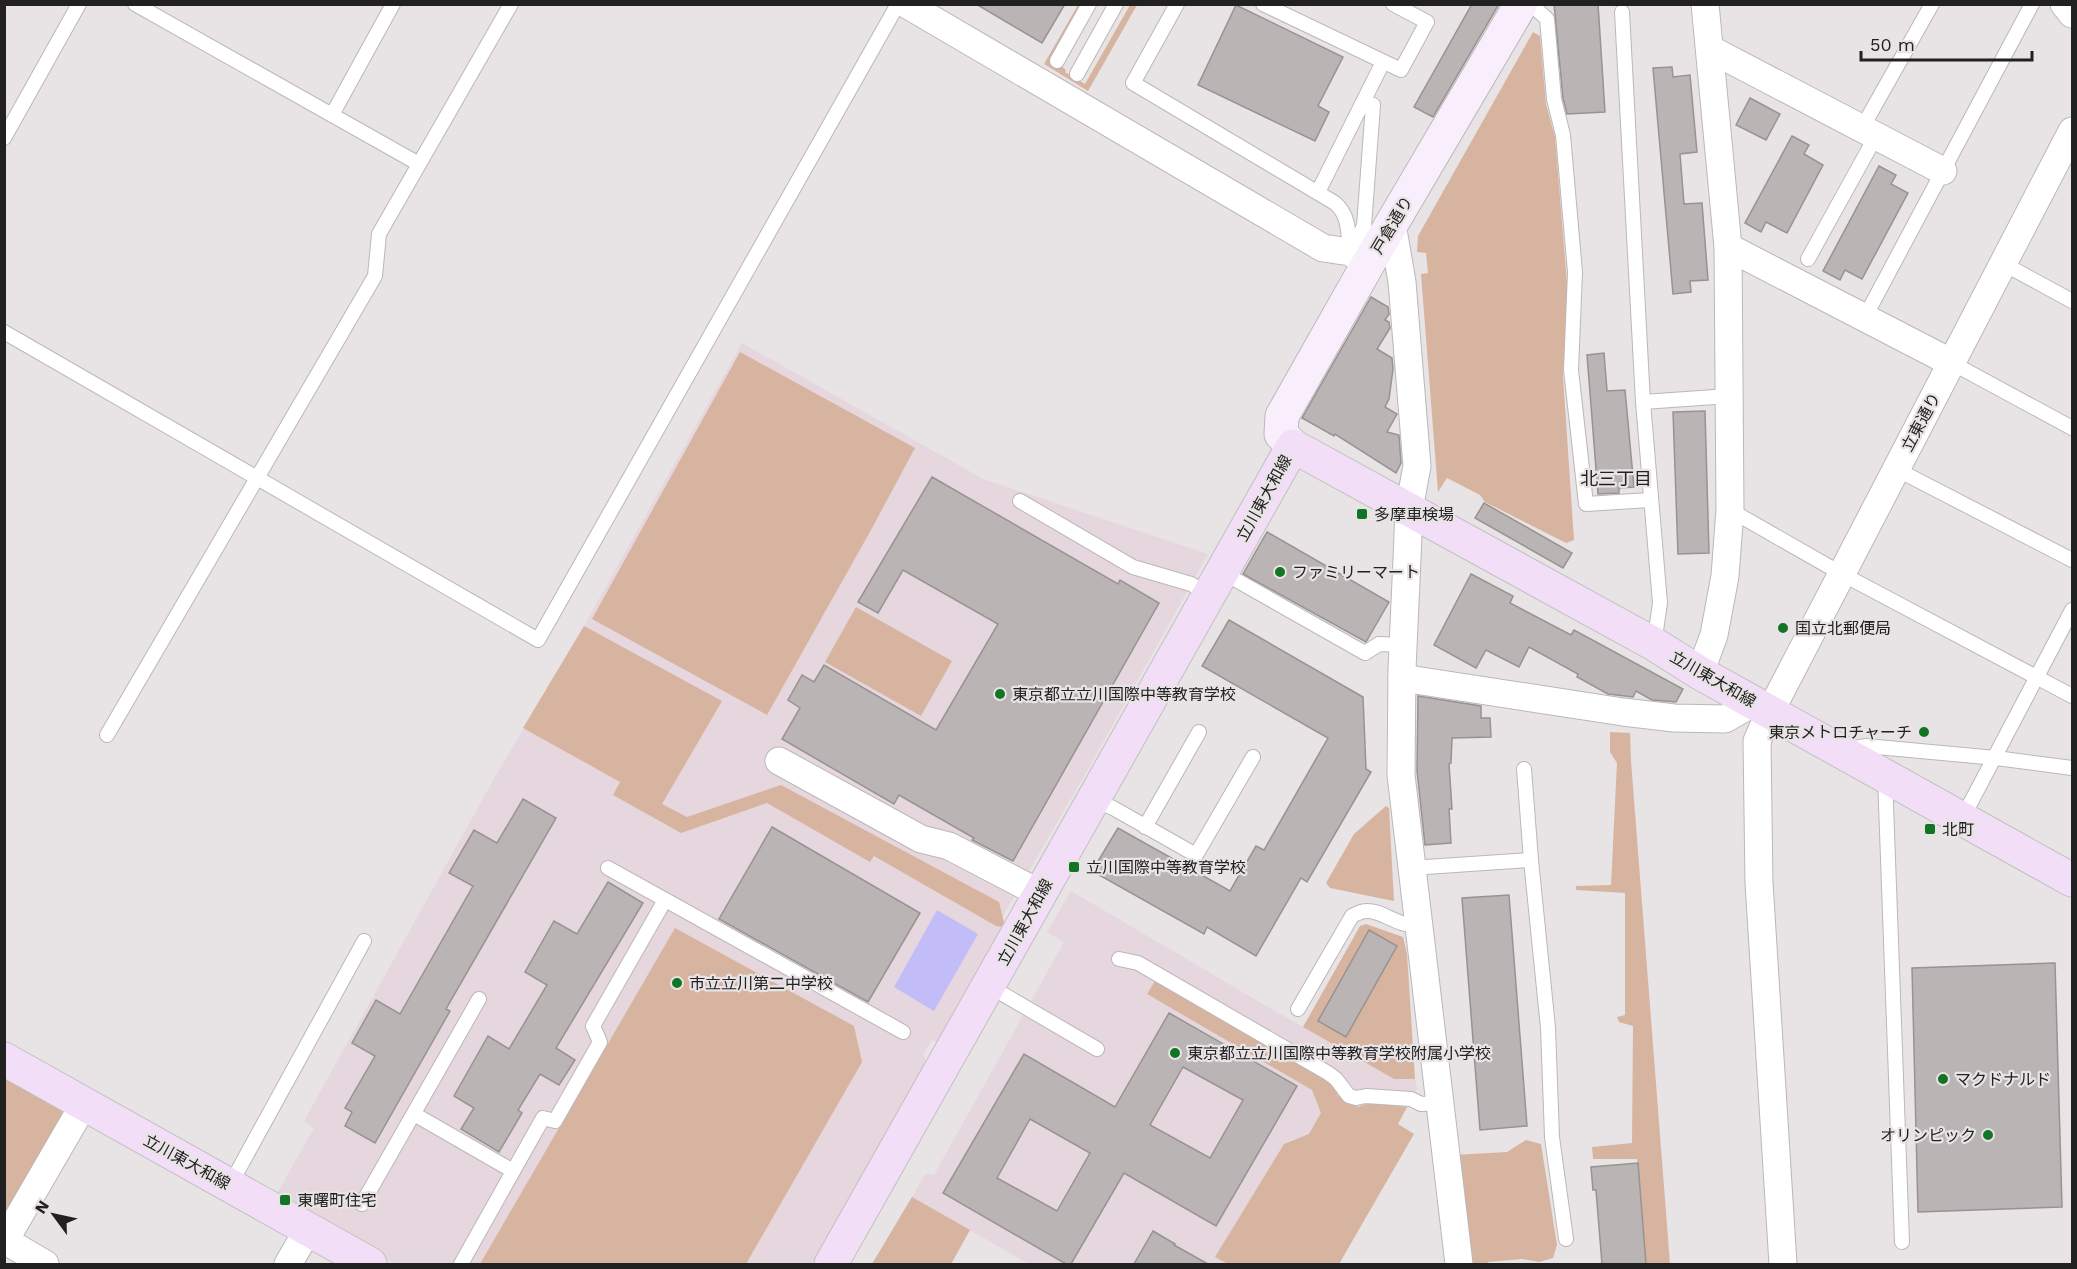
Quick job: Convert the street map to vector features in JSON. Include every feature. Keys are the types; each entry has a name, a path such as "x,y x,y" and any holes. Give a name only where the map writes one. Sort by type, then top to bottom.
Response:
{"main road":[{"name":"立川東大和線","path":"831,1264 1293,446 1654,644 1700,673 1884,777 2073,880"},
{"name":"立川東大和線","path":"4,1059 370,1264"}],"street":[{"path":"906,4 1323,248 1359,258"},
{"name":"戸倉通り","path":"1293,446 1281,434 1282,416 1359,258 1392,224 1521,4"},
{"path":"1700,673 1714,636 1725,576 1730,510 1728,247 1705,4"},
{"path":"2064,4 2073,14"},
{"path":"1710,49 1943,171"},
{"name":"立東通り","path":"1783,1264 1759,883 1757,741 1761,707 1842,574 2073,131"},
{"path":"1392,224 1402,282 1417,466 1409,509 1402,678 1401,775 1459,1264"},
{"path":"1728,247 1952,363"},
{"path":"1402,678 1674,718 1725,719 1761,707"},
{"path":"779,761 921,839 949,846 1041,894"},
{"path":"45,1264 5,1241 84,1104"},
{"path":"288,1264 308,1230"}],"lane":[{"path":"4,138 79,4"},
{"path":"135,4 418,164"},
{"path":"332,115 393,4"},
{"path":"107,735 375,276 379,234 511,4"},
{"path":"4,332 538,640 898,4"},
{"path":"1057,61 1089,4"},
{"path":"1077,74 1116,4"},
{"path":"1177,4 1133,83 1335,203 1344,214 1359,258"},
{"path":"1263,4 1401,70 1427,22 1393,4"},
{"path":"1531,4 1547,19 1554,99 1563,135 1575,272 1571,370 1586,504 1650,500"},
{"path":"1808,259 1932,4"},
{"path":"1865,318 2032,4"},
{"path":"1622,12 1643,402 1660,603 1654,644"},
{"path":"1318,192 1383,62"},
{"path":"1359,258 1364,226 1372,105 1364,100"},
{"path":"2004,264 2073,301"},
{"path":"1952,363 2073,428"},
{"path":"1643,402 1729,396"},
{"path":"1896,469 2073,560"},
{"path":"1020,501 1133,567 1191,584 1216,584 1365,653 1379,644 1403,645"},
{"path":"1730,510 1842,574 2073,696"},
{"path":"1962,819 2073,610"},
{"path":"1145,827 1199,732"},
{"path":"1839,750 1866,746 2073,768"},
{"path":"1094,800 1113,808 1197,855 1253,757"},
{"path":"1524,769 1548,1028 1552,1137 1566,1239"},
{"path":"1884,777 1902,1242"},
{"path":"1411,868 1531,860"},
{"path":"608,868 903,1032"},
{"path":"461,1264 543,1118 555,1121 600,1042 593,1026 665,900"},
{"path":"1298,1009 1352,916 1364,911 1407,926 1418,925"},
{"path":"230,1185 364,941"},
{"path":"1119,959 1138,963 1328,1073 1336,1079 1349,1096 1411,1099 1421,1104 1439,1103"},
{"path":"989,986 1097,1049"},
{"path":"362,1204 479,999"},
{"path":"414,1114 513,1171"}],"shaded area":[{"path":"1078,5 1084,5 1051,64 1057,68 1060,65 1066,70 1065,72 1085,84 1130,5 1137,5 1088,91 1044,64"},
{"path":"1533,32 1540,36 1546,104 1555,137 1568,295 1563,376 1574,540 1566,543 1485,502 1480,495 1447,478 1438,492 1421,274 1428,273 1426,253 1417,252 1418,236"},
{"path":"742,343 983,479 1208,554 1003,916 1005,927 939,1041 937,1043 932,1040 923,1054 927,1064 812,1264 395,1264 275,1197 314,1128 304,1121 495,777 584,626"},
{"path":"740,352 915,448 767,715 592,619"},
{"path":"856,607 952,661 921,716 825,662"},
{"path":"584,626 722,701 662,804 687,817 781,785 999,902 1005,927 996,926 874,856 870,862 767,803 681,833 613,795 620,782 523,728"},
{"path":"1610,732 1630,733 1670,1264 1646,1264 1637,1159 1593,1159 1592,1147 1632,1143 1633,1026 1619,1022 1617,1017 1625,1015 1625,893 1576,890 1576,886 1611,885 1617,763 1610,752"},
{"path":"1386,806 1389,808 1394,901 1330,888 1326,883 1354,834"},
{"name":"東京都立立川国際中等教育学校附属小学校","path":"1071,891 1394,1079 1415,1079 1417,1089 1398,1124 1414,1134 1339,1264 1029,1264 970,1230 951,1264 872,1264 926,1173 934,1175 1064,942 1047,932"},
{"path":"937,910 978,934 934,1011 894,987"},
{"path":"1366,924 1403,937 1407,954 1415,1079 1394,1079 1303,1027 1360,926"},
{"path":"675,928 854,1026 862,1062 746,1264 480,1264"},
{"path":"1155,981 1328,1081 1338,1089 1337,1095 1358,1107 1369,1103 1407,1107 1398,1124 1414,1134 1339,1264 1228,1264 1215,1257 1284,1144 1309,1134 1321,1113 1312,1090 1147,994"},
{"path":"4,1065 79,1105 5,1232"},
{"path":"1526,1140 1541,1144 1557,1245 1553,1258 1539,1262 1522,1259 1488,1262 1488,1264 1466,1264 1453,1155 1507,1152"},
{"path":"912,1197 970,1230 951,1264 872,1264"}],"building":[{"path":"976,4 1065,4 1042,43"},
{"path":"1472,4 1499,4 1433,117 1414,107"},
{"path":"1554,4 1598,4 1605,112 1567,114 1563,98"},
{"path":"1236,5 1343,57 1318,106 1329,112 1315,141 1198,85"},
{"path":"1672,67 1673,77 1690,75 1697,152 1680,154 1684,204 1702,203 1708,280 1690,281 1691,292 1673,294 1653,68"},
{"path":"1750,98 1780,114 1766,140 1736,125"},
{"path":"1792,136 1809,145 1804,154 1823,165 1787,233 1766,222 1761,232 1745,223"},
{"path":"1879,166 1896,175 1891,184 1908,193 1862,279 1845,270 1840,280 1823,271"},
{"path":"1371,297 1388,307 1389,314 1385,320 1389,322 1390,328 1377,349 1392,358 1393,369 1389,399 1385,407 1397,414 1387,432 1399,435 1401,463 1396,473 1335,434 1334,436 1302,418"},
{"path":"1604,353 1607,391 1625,390 1634,487 1619,488 1619,493 1598,494 1587,355"},
{"path":"1705,411 1709,553 1678,554 1673,412"},
{"path":"932,477 1118,584 1120,580 1159,603 1013,861 972,840 974,838 899,795 894,804 782,739 800,708 788,700 802,675 814,682 824,665 936,730 998,624 903,570 878,613 858,602"},
{"path":"1484,503 1572,553 1563,568 1475,518"},
{"path":"1267,532 1389,602 1366,642 1243,574"},
{"path":"1471,574 1513,596 1510,603 1571,635 1574,630 1683,689 1676,702 1652,700 1636,691 1633,697 1608,694 1577,677 1578,674 1529,647 1519,667 1486,650 1476,668 1434,645"},
{"path":"1229,620 1363,697 1366,769 1371,772 1307,882 1301,878 1256,956 1207,927 1204,934 1092,871 1118,828 1230,891 1256,846 1264,850 1328,738 1202,666"},
{"path":"1418,696 1481,706 1481,718 1490,718 1491,737 1452,738 1451,763 1449,764 1452,809 1449,809 1451,843 1425,845 1417,771"},
{"path":"523,799 556,818 446,1009 450,1011 375,1143 345,1126 352,1112 345,1108 375,1056 352,1043 376,1000 400,1014 473,886 449,873 474,830 497,843"},
{"path":"772,827 920,913 868,1002 719,919"},
{"path":"608,882 643,903 556,1048 575,1060 559,1085 540,1074 518,1110 522,1113 499,1152 461,1129 474,1108 454,1096 488,1036 509,1049 547,985 525,972 554,921 577,934"},
{"path":"1509,895 1527,1126 1480,1130 1462,898"},
{"path":"1369,930 1397,946 1346,1037 1318,1021"},
{"path":"2055,963 2062,1207 1918,1212 1912,968"},
{"path":"1169,1013 1297,1086 1216,1226 1124,1173 1071,1264 1066,1264 943,1193 1024,1054 1115,1107","holes":["1183,1067 1243,1100 1210,1158 1150,1125","1030,1119 1090,1153 1057,1211 997,1178"]},
{"path":"1638,1163 1646,1264 1602,1264 1596,1190 1593,1190 1591,1167"},
{"path":"1153,1231 1174,1245 1208,1264 1134,1264"}],"place":[{"name":"多摩車検場","path":"1362,514"},
{"name":"ファミリーマート","path":"1280,572"},
{"name":"国立北郵便局","path":"1783,628"},
{"name":"東京都立立川国際中等教育学校","path":"1000,694"},
{"name":"東京メトロチャーチ","path":"1924,732"},
{"name":"北町","path":"1930,829"},
{"name":"立川国際中等教育学校","path":"1074,867"},
{"name":"市立立川第二中学校","path":"677,983"},
{"name":"東京都立立川国際中等教育学校附属小学校","path":"1175,1053"},
{"name":"マクドナルド","path":"1943,1079"},
{"name":"オリンピック","path":"1988,1135"},
{"name":"東曙町住宅","path":"285,1200"}],"district":[{"name":"北三丁目","path":"1616,478"}]}
